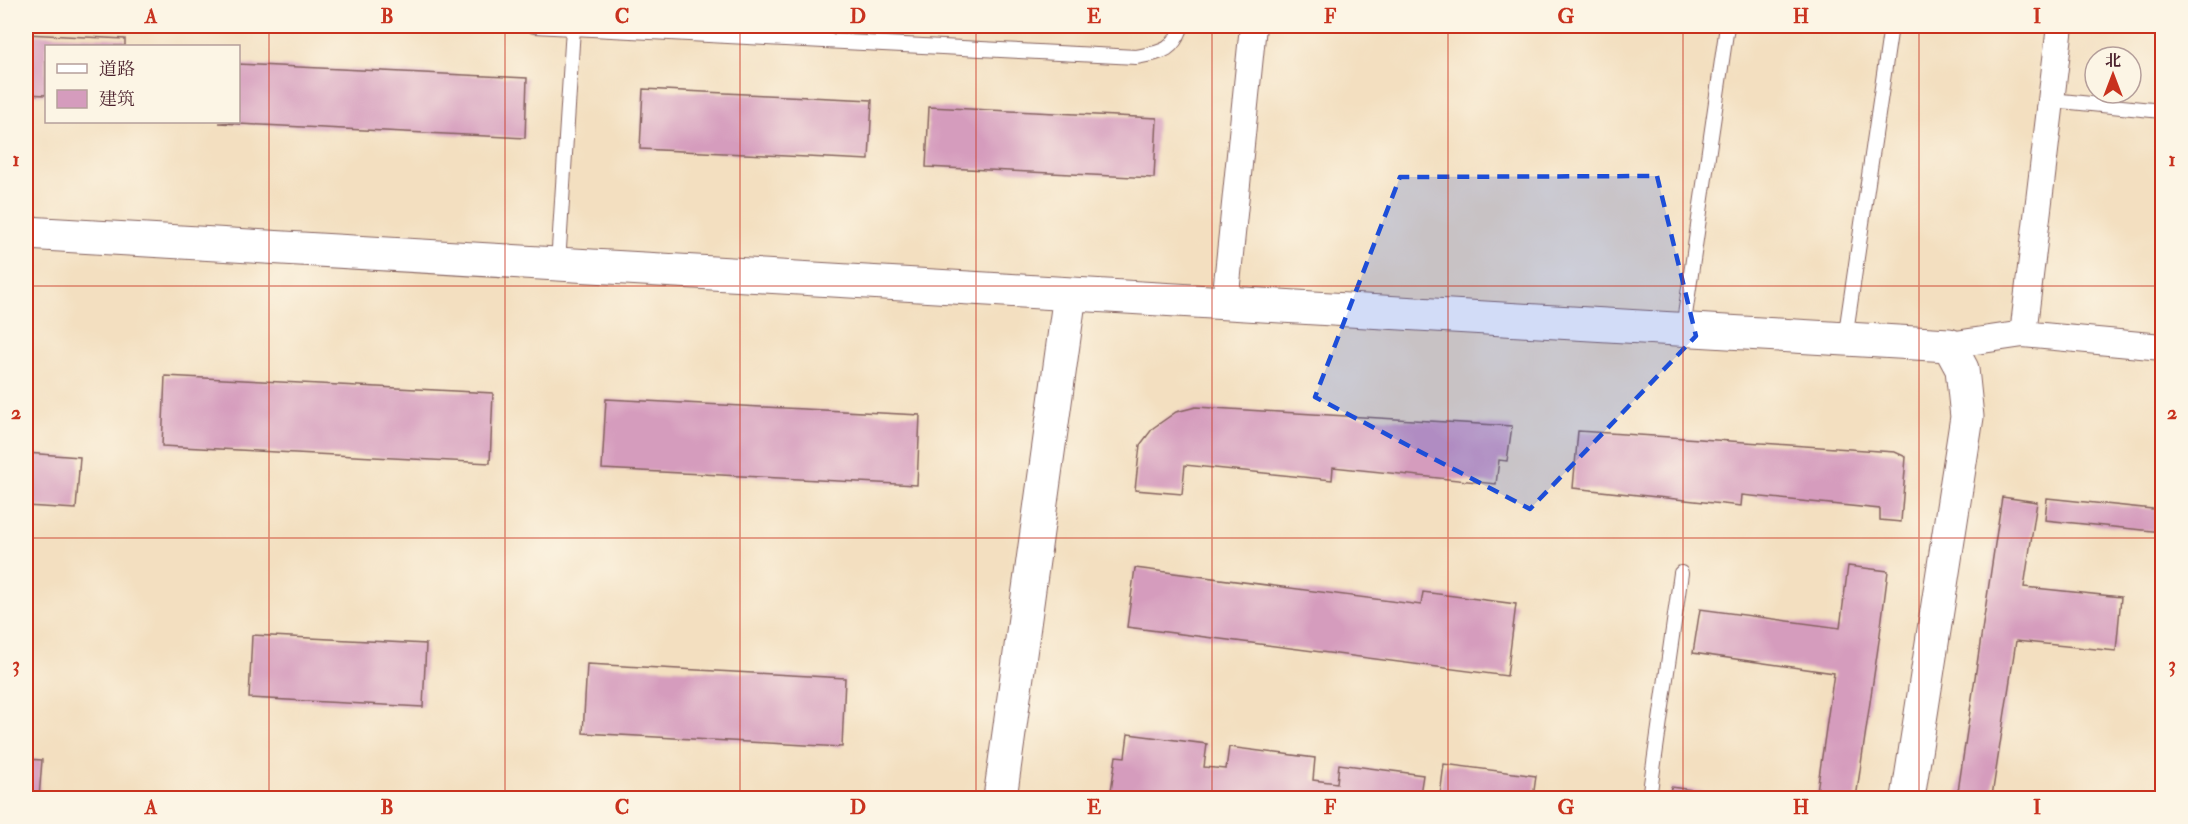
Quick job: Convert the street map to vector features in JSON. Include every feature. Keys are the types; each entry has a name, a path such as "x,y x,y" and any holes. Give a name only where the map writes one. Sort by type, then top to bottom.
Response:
{"street":[{"path":"1226,303 1253,26"},
{"path":"2023,334 2060,26"},
{"path":"26,233 1949,345 2023,334 2163,347"},
{"path":"1000,798 1070,294"},
{"path":"1908,798 1966,417 1962,369 1949,345"}],"lane":[{"path":"534,26 1136,57 1160,52 1175,43 1182,26"},
{"path":"1683,329 1727,26"},
{"path":"1845,339 1891,26"},
{"path":"558,264 573,27"},
{"path":"2051,99 2163,111"},
{"path":"1649,798 1681,573"}],"highlighted area":[{"path":"1657,176 1696,336 1530,509 1315,397 1400,177"}],"building":[{"path":"26,34 125,39 125,45 45,45 45,95 26,94"},
{"path":"240,64 527,78 525,138 219,123 240,123"},
{"path":"643,89 872,100 869,160 640,149"},
{"path":"929,107 1157,118 1154,178 926,167"},
{"path":"165,376 493,393 490,463 162,446"},
{"path":"606,399 920,415 917,485 602,469"},
{"path":"1196,407 1512,426 1507,461 1499,460 1496,484 1333,467 1332,480 1185,465 1182,494 1135,490 1140,445 1153,428 1176,412"},
{"path":"1578,431 1895,452 1906,457 1901,522 1880,520 1880,509 1742,495 1741,506 1573,488"},
{"path":"26,453 80,457 76,509 26,506"},
{"path":"2002,497 2037,502 2024,587 2121,597 2116,651 2016,641 1992,796 1998,798 1957,798"},
{"path":"2047,498 2162,510 2162,532 2045,520"},
{"path":"1848,566 1888,571 1880,634 1856,798 1816,798 1834,673 1693,653 1700,609 1840,628"},
{"path":"1135,568 1421,605 1423,592 1516,604 1507,676 1127,627"},
{"path":"252,635 426,644 423,707 249,698"},
{"path":"587,664 845,678 842,747 583,733"},
{"path":"1128,734 1207,744 1204,767 1226,769 1229,747 1315,758 1313,780 1337,783 1339,764 1423,775 1420,794 1440,796 1444,764 1536,776 1533,798 1110,798 1116,756 1125,757"},
{"path":"26,759 42,760 39,798 26,798"},
{"path":"1671,787 1741,797 1741,798 1669,798"}]}
